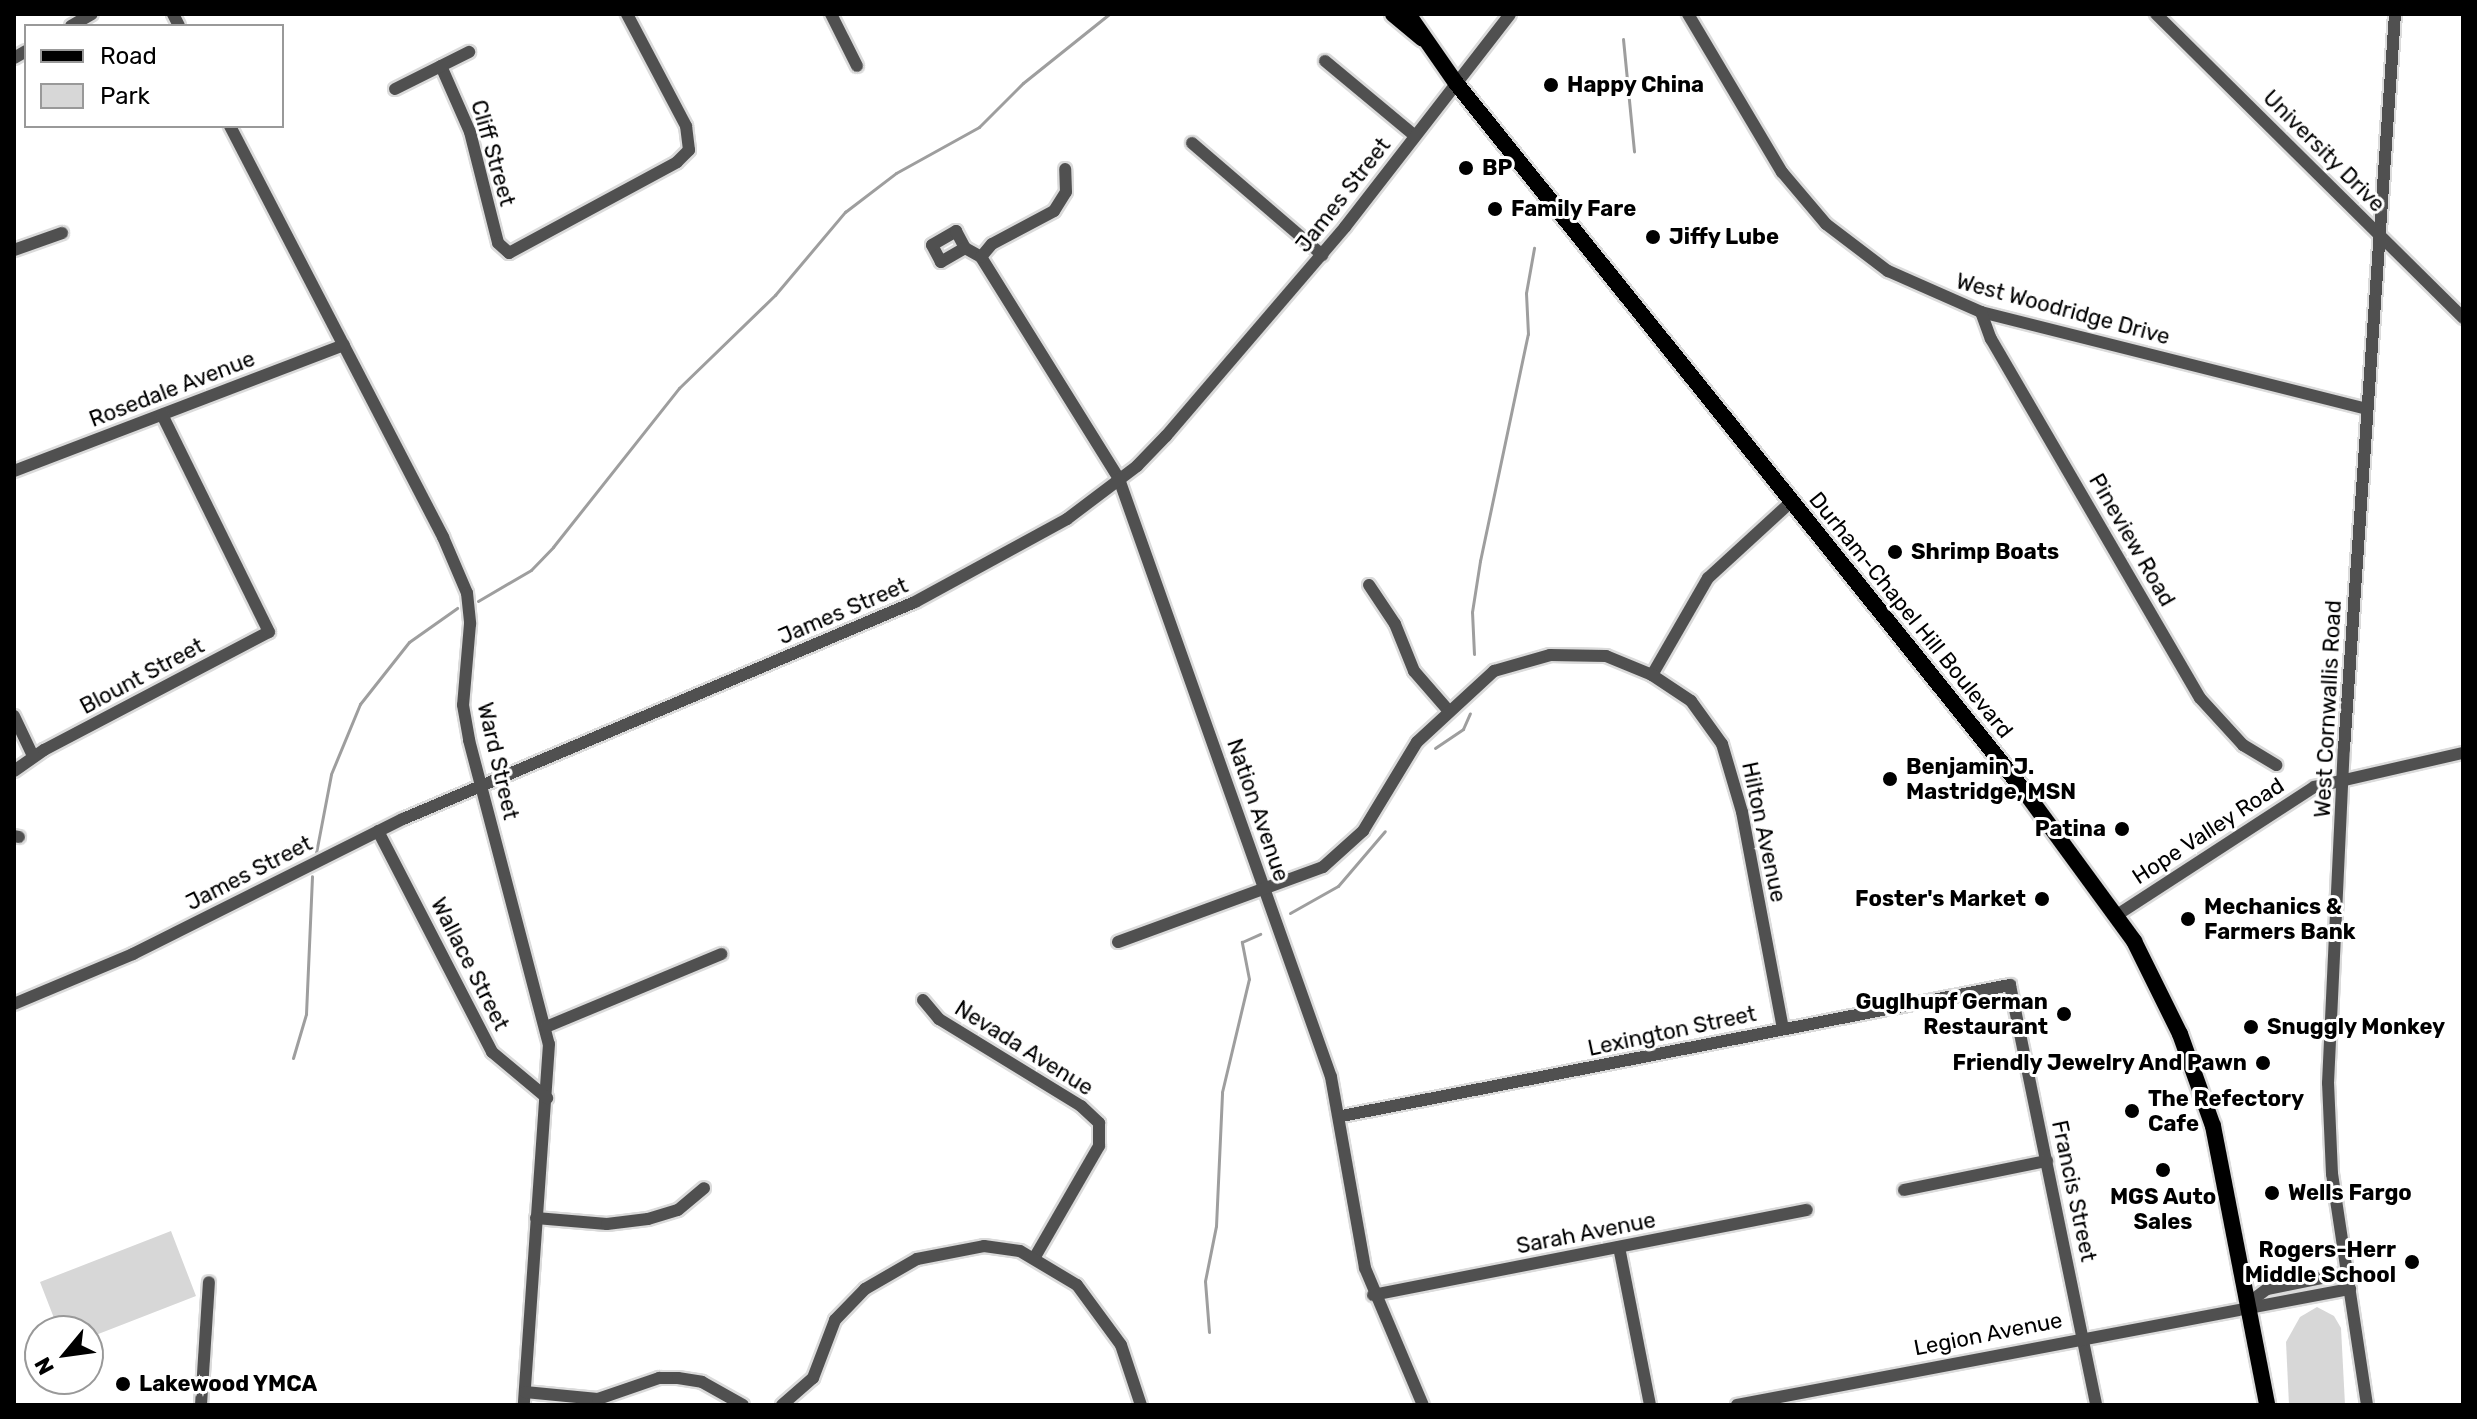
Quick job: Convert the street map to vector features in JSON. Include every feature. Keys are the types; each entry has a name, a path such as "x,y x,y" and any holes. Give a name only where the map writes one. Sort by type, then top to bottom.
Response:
{"main road":[{"path":"1393,14 1422,38"},
{"name":"Durham-Chapel Hill Boulevard","path":"1408,14 1456,83 1792,501 2117,915 2164,996 2200,1085 2220,1158 2267,1405"}],"street":[{"path":"74,24 92,14"},
{"name":"Cliff Street","path":"441,66 464,112 503,251 516,250 677,162 689,150 686,126 627,14"},
{"path":"831,14 857,66"},
{"name":"James Street","path":"14,1004 133,954 378,831 915,602 1045,533 1119,479 1166,436 1322,255 1510,14"},
{"name":"West Woodridge Drive","path":"1688,14 1771,156 1826,224 1888,271 1981,312 2366,409"},
{"name":"University Drive","path":"2156,14 2463,318"},
{"name":"West Cornwallis Road","path":"2367,1405 2332,1174 2328,1083 2366,409 2395,14"},
{"path":"395,89 469,52"},
{"path":"1325,61 1415,136"},
{"name":"Ward Street","path":"231,128 443,537 467,593 470,624 463,705 481,786 546,1027 547,1098 524,1399"},
{"path":"1192,143 1322,255"},
{"path":"965,248 981,257 987,246 1054,211 1066,192 1065,169"},
{"path":"14,250 62,233"},
{"name":"Nation Avenue","path":"981,257 1119,479 1342,1116 1356,1225 1373,1295 1423,1405"},
{"name":"Pineview Road","path":"1981,312 1991,339 2200,698 2243,745 2276,765"},
{"name":"Rosedale Avenue","path":"14,471 344,345"},
{"name":"Blount Street","path":"14,771 33,756 269,632 162,415"},
{"path":"1652,675 1708,578 1792,501"},
{"path":"1369,585 1391,616 1414,671 1448,710"},
{"name":"Hilton Avenue","path":"1118,942 1314,872 1354,841 1408,753 1448,710 1494,671 1537,657 1606,656 1652,675 1702,711 1729,759 1783,1028"},
{"path":"14,716 33,756"},
{"name":"Hope Valley Road","path":"2117,915 2285,803 2343,778 2463,753"},
{"name":"Wallace Street","path":"378,831 492,1052 547,1098"},
{"path":"546,1027 721,954"},
{"name":"Lexington Street","path":"1342,1116 2010,985"},
{"name":"Francis Street","path":"2010,985 2096,1405"},
{"name":"Nevada Avenue","path":"923,1000 939,1019 1081,1106 1099,1123 1099,1146 1035,1257"},
{"path":"1904,1190 2047,1161"},
{"path":"536,1218 607,1224 648,1219 678,1210 704,1188"},
{"name":"Sarah Avenue","path":"1373,1295 1807,1210"},
{"path":"782,1405 813,1378 835,1320 885,1276 917,1259 966,1246 1006,1248 1035,1257 1077,1285 1107,1320 1131,1369 1141,1405"},
{"path":"1619,1247 1650,1405"},
{"name":"Legion Avenue","path":"2247,1304 2267,1289 2347,1273"},
{"path":"201,1405 209,1282"},
{"name":"Legion Avenue","path":"1737,1405 2247,1304 2350,1289"},
{"path":"524,1399 598,1399 659,1378 678,1378 702,1382 743,1405"}],"green space":[{"path":"171,1231 196,1296 104,1332 104,1315 53,1315 40,1282"},
{"path":"2317,1307 2334,1316 2341,1328 2345,1405 2289,1405 2286,1342 2300,1317"}],"waterway":[{"path":"478,601 531,570 553,547 679,388 775,295 845,212 896,173 979,127 1023,83 1109,14"},
{"path":"1623,39 1634,151"},
{"path":"1474,654 1472,612 1528,334 1526,293 1534,248"},
{"path":"316,853 331,774 360,704 409,642 457,608"},
{"path":"1435,748 1463,729 1470,713"},
{"path":"1290,913 1338,886 1385,831"},
{"path":"293,1058 306,1014 312,876"},
{"path":"1209,1332 1205,1281 1216,1226 1222,1092 1249,979 1242,942 1260,934"}],"place":[{"name":"Happy China","path":"1551,85"},
{"name":"BP","path":"1466,168"},
{"name":"Family Fare","path":"1495,209"},
{"name":"Jiffy Lube","path":"1653,237"},
{"name":"Shrimp Boats","path":"1895,552"},
{"name":"Benjamin J. Mastridge, MSN","path":"1890,779"},
{"name":"Patina","path":"2122,829"},
{"name":"Foster's Market","path":"2042,899"},
{"name":"Mechanics & Farmers Bank","path":"2188,919"},
{"name":"Guglhupf German Restaurant","path":"2064,1014"},
{"name":"Snuggly Monkey","path":"2251,1027"},
{"name":"Friendly Jewelry And Pawn","path":"2263,1063"},
{"name":"The Refectory Cafe","path":"2132,1111"},
{"name":"MGS Auto Sales","path":"2163,1170"},
{"name":"Wells Fargo","path":"2272,1193"},
{"name":"Rogers-Herr Middle School","path":"2412,1262"},
{"name":"Lakewood YMCA","path":"123,1384"}]}
